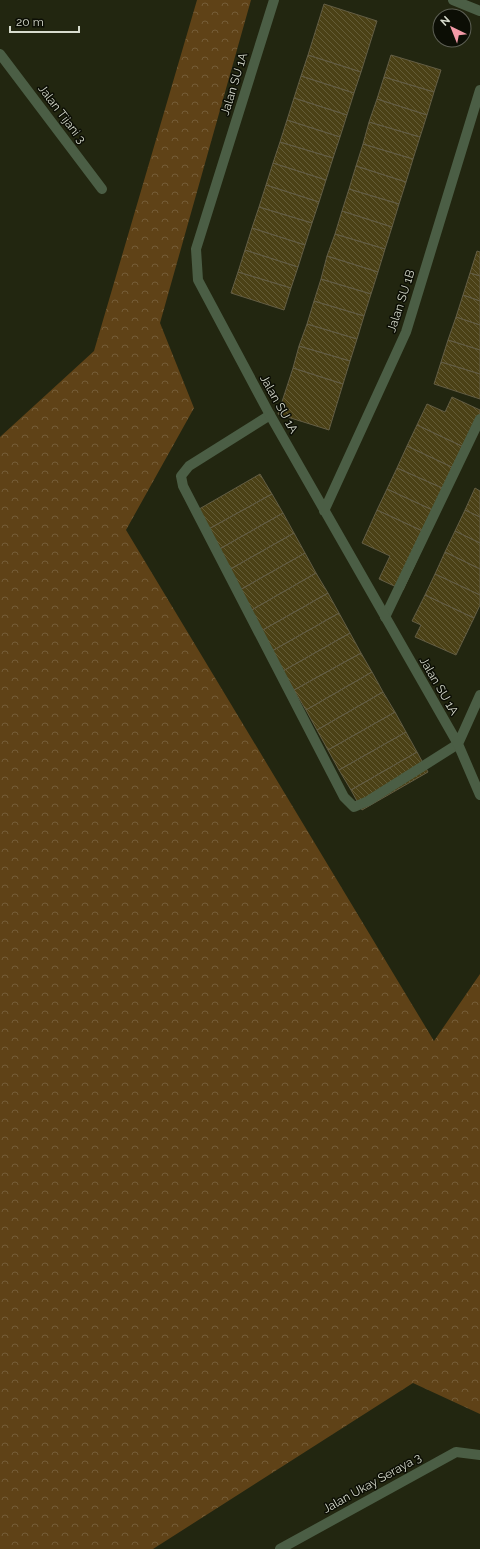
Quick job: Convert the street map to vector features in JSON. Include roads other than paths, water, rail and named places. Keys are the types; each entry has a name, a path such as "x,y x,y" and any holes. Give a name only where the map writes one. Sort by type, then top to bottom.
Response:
{"street":[{"name":"Jalan SU 1A","path":"274,0 196,249 198,280 270,415 458,744 480,795"},
{"path":"453,0 480,11"},
{"name":"Jalan Tijani 3","path":"0,54 102,189"},
{"name":"Jalan SU 1B","path":"324,511 406,332 480,90"},
{"path":"270,415 189,466 181,476 183,486 344,797 354,807 368,801 458,744 480,696"},
{"path":"385,618 480,419"},
{"name":"Jalan Ukay Seraya 3","path":"280,1549 456,1452 480,1455"}]}
